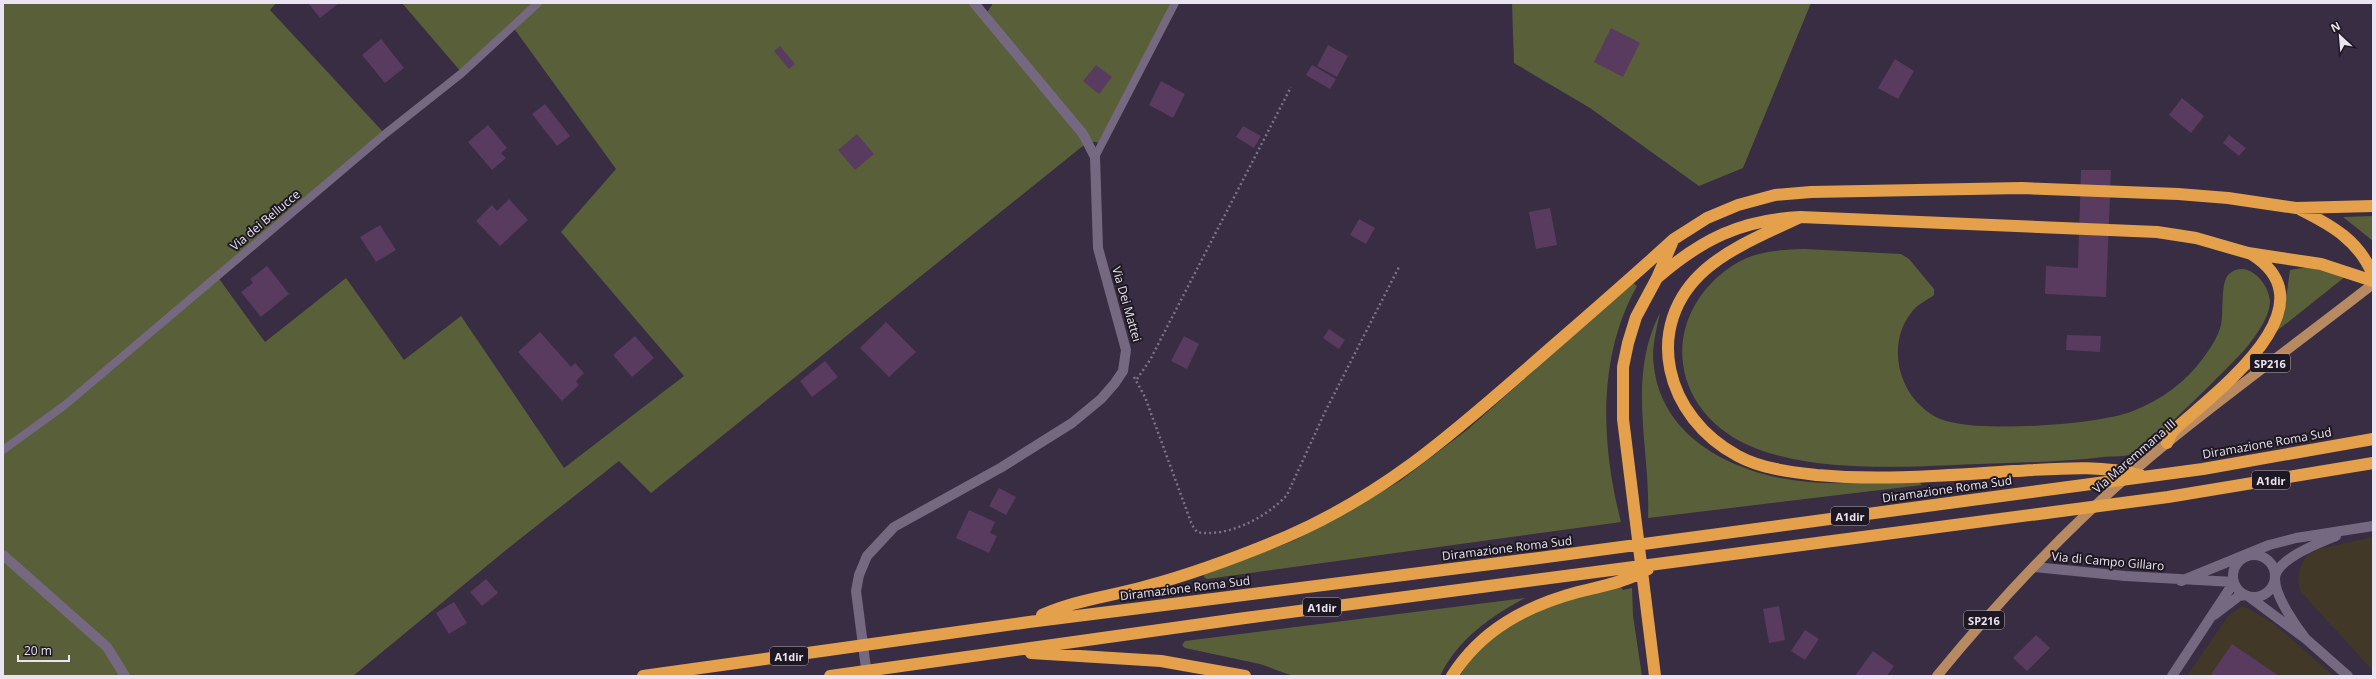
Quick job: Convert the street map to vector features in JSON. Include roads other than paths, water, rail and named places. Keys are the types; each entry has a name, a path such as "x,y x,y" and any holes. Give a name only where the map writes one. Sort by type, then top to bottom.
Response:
{"highway":[{"path":"1029,622 1062,607 1176,578 1236,557 1316,523 1375,491 1413,465 1449,436 1674,239 1707,218 1738,205 1774,195 1811,192 1984,188 2204,196 2296,208 2373,206"},
{"path":"2296,208 2330,225 2351,240 2362,254 2373,275"},
{"path":"1657,278 1678,260 1703,244 1730,230 1767,220 1800,217 2148,232 2196,238 2248,252 2321,264 2373,281"},
{"path":"1800,217 1758,237 1707,268 1682,297 1673,317 1667,346 1670,375 1688,410 1715,441 1740,457 1761,465 1797,472 1830,476 1958,474 2078,468 2112,468 2145,476"},
{"path":"1655,676 1622,403 1623,367 1628,343 1636,317 1657,278 1674,239"},
{"path":"2167,443 2172,432 2253,358 2262,346 2275,320 2279,300 2277,282 2266,266 2248,252"},
{"name":"Diramazione Roma Sud","path":"643,676 1029,622 1653,543 2203,469 2373,439"},
{"name":"A1dir","path":"830,676 1018,651 1245,618 1627,574 1656,565 2168,497 2373,463"},
{"path":"1452,676 1464,658 1480,640 1522,613 1560,597 1627,574"},
{"path":"1018,651 1051,656 1161,661 1245,676"}],"main road":[{"name":"Via Maremmana III","path":"1937,676 2000,602 2091,510 2167,443 2373,284"}],"street":[{"name":"Via Dei Mattei","path":"867,676 856,591 859,575 867,556 894,527 1002,467 1072,423 1101,399 1123,371 1126,350 1098,248 1095,157 1083,134 974,3"},
{"path":"2181,581 2270,546 2296,538 2373,526"},
{"path":"2212,616 2239,596 2262,595 2269,590 2277,570 2299,552 2348,530"},
{"path":"3,555 107,647 125,676"},
{"path":"2172,676 2212,616 2222,598 2234,582 2234,570 2244,557 2252,555 2266,559 2273,566 2277,588 2293,622 2306,639"},
{"name":"Via di Campo Gillaro","path":"2034,567 2181,581 2234,582"},
{"path":"2234,582 2245,595 2306,639 2348,676"}],"lane":[{"name":"Via dei Bellucce","path":"3,450 65,405 385,134 462,73 538,3"},
{"path":"1095,157 1175,3"}]}
